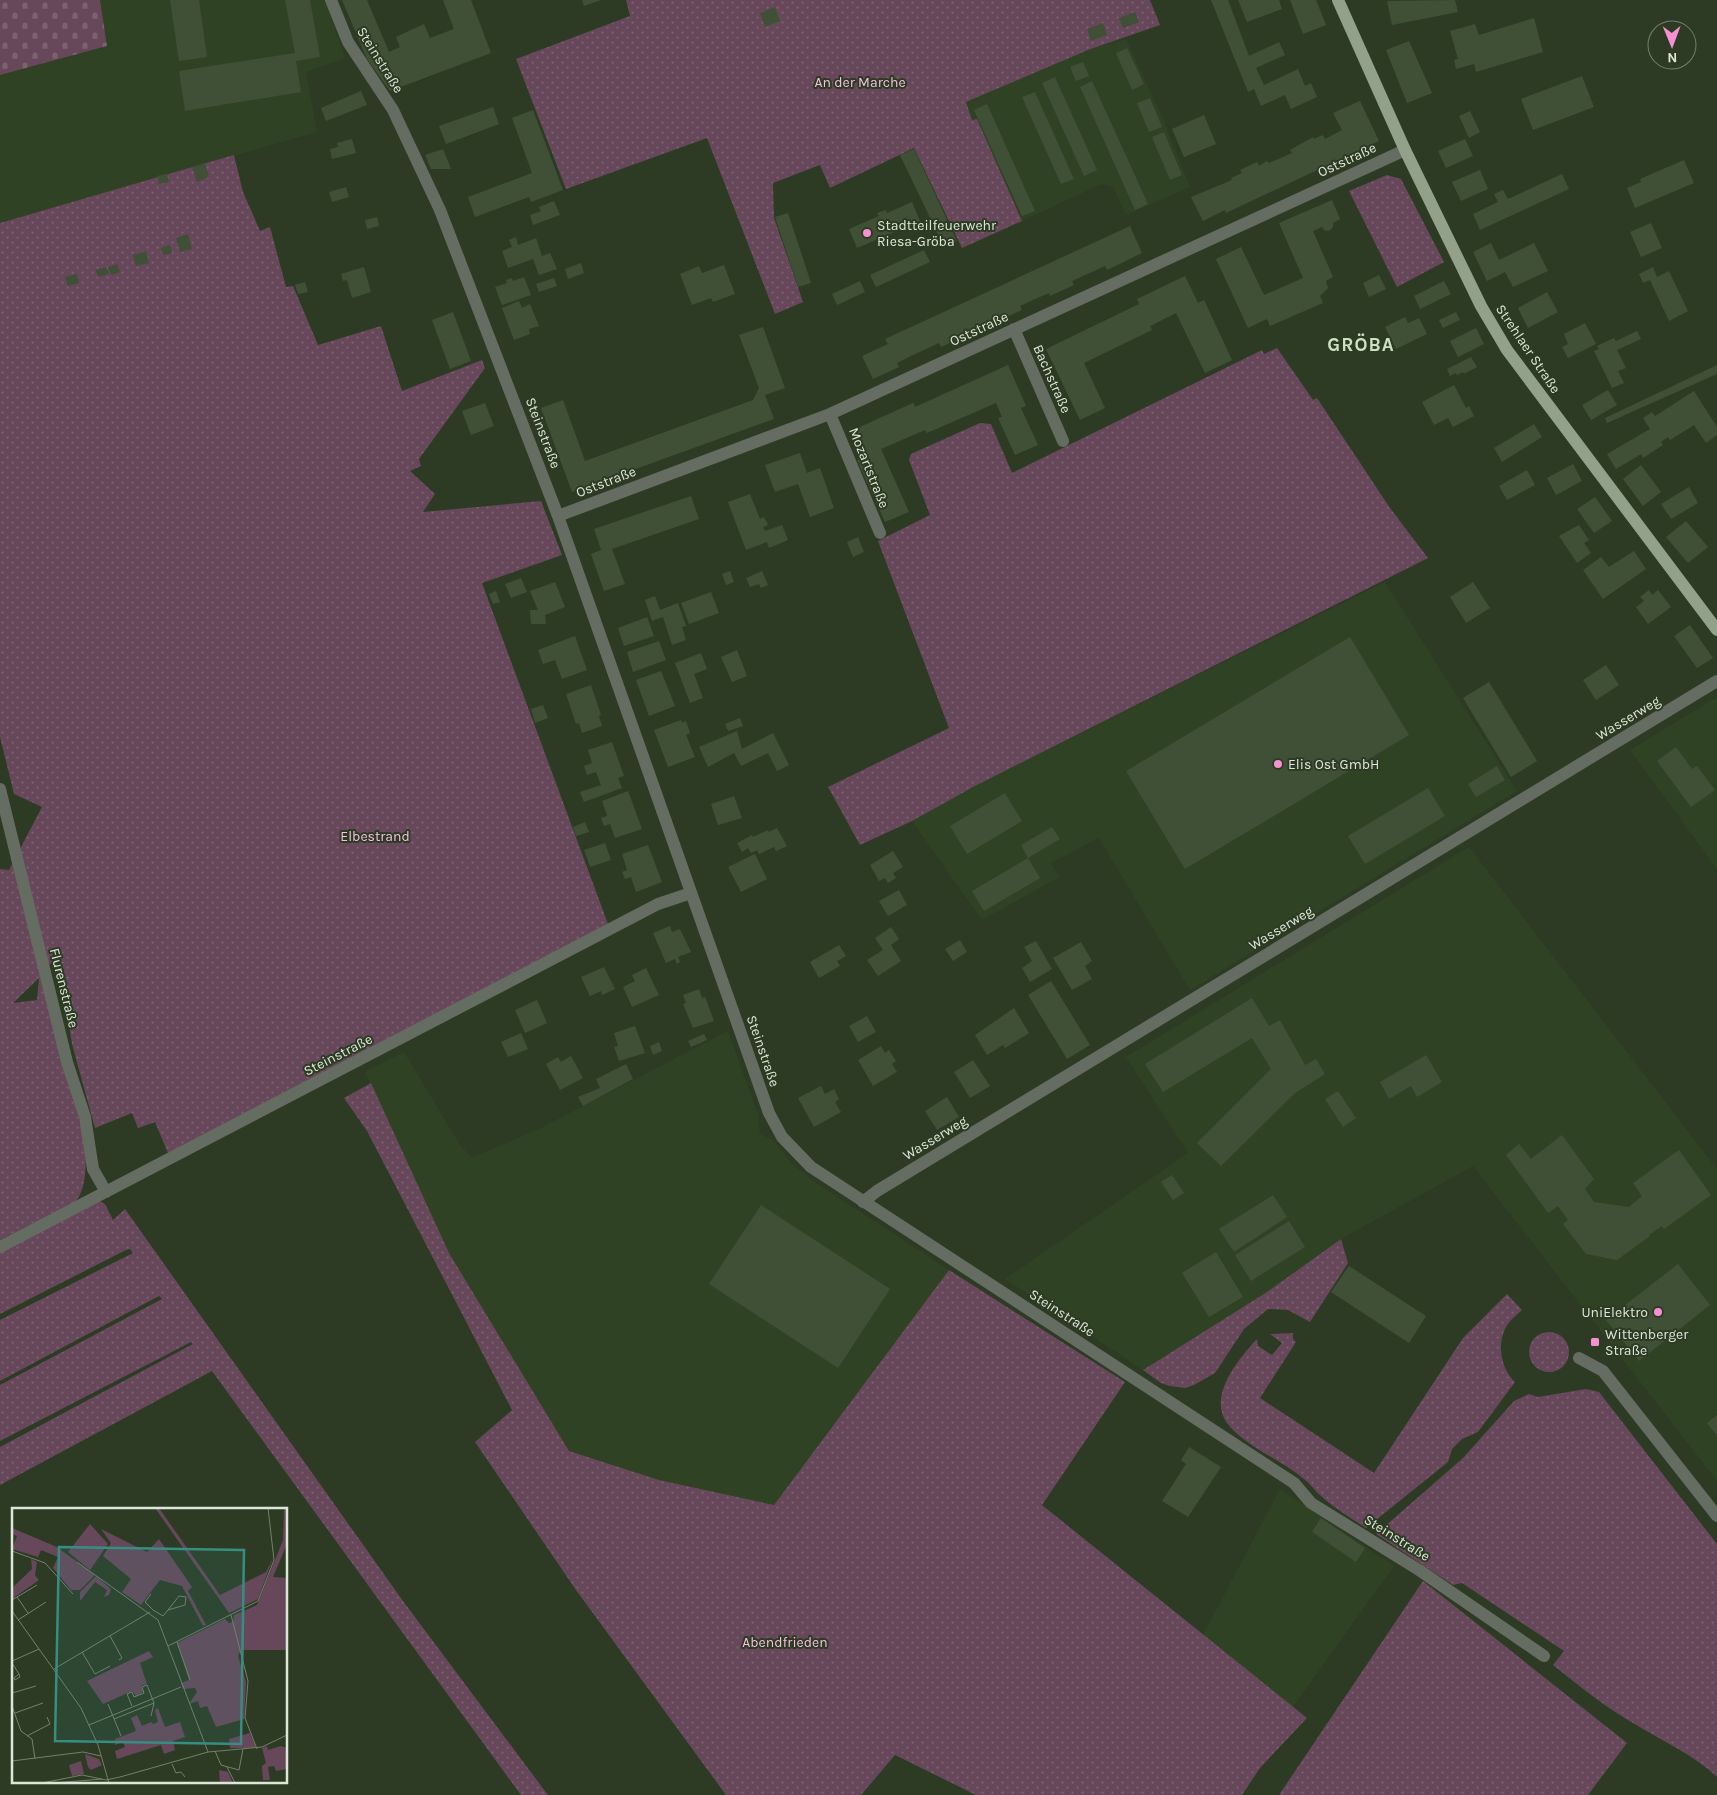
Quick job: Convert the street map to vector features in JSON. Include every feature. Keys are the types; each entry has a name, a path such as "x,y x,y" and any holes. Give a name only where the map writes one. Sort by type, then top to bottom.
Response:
{"main road":[{"name":"Strehlaer Straße","path":"1338,0 1405,150 1481,306 1507,350 1717,630"}],"street":[{"name":"Steinstraße","path":"331,0 348,42 393,110 440,210 558,516 769,1113 782,1136 795,1153 811,1167 862,1202 1294,1483 1311,1503 1419,1570 1544,1656"},
{"name":"Oststraße","path":"558,516 830,414 1405,150"},
{"name":"Bachstraße","path":"1014,329 1063,441"},
{"name":"Mozartstraße","path":"830,414 880,533"},
{"name":"Wasserweg","path":"862,1202 876,1191 1717,681"},
{"name":"Flurenstraße","path":"0,788 65,1053 85,1117 93,1169 106,1192"},
{"name":"Steinstraße","path":"0,1247 658,904 691,893"},
{"path":"1579,1358 1603,1371 1717,1516"}],"shaded area":[{"path":"100,0 325,0 345,58 306,72 317,132 0,223 0,75 107,46"},
{"path":"1126,39 1162,117 1190,187 1126,215 1113,187 1101,184 1022,221 977,119 972,121 966,102 1088,50"},
{"path":"1385,582 1517,791 1190,990 1099,838 1051,863 1059,877 982,920 912,821 975,786"},
{"path":"1717,697 1717,869 1630,750"},
{"path":"1469,847 1717,1169 1717,1481 1473,1166 1341,1239 1267,1292 1143,1370 1005,1279 1188,1153 1126,1057"},
{"path":"728,1031 758,1115 760,1134 773,1140 792,1164 816,1183 949,1270 774,1505 659,1480 569,1451 449,1253 365,1072 404,1052 460,1145 472,1158 539,1129"},
{"path":"1280,1489 1394,1566 1292,1708 1203,1635"}],"green space":[{"path":"0,0 100,0 107,46 0,75"},
{"name":"An der Marche","path":"626,0 1150,0 1160,25 1088,50 966,102 972,120 977,119 1022,221 962,248 914,148 830,188 820,165 773,183 774,218 803,302 775,314 707,138 566,189 516,59 630,16"},
{"name":"Elbestrand","path":"234,155 243,192 260,231 270,227 286,287 293,286 318,345 381,326 402,391 482,360 485,368 419,459 421,466 410,471 435,494 423,512 541,501 562,555 482,583 608,924 168,1153 155,1122 138,1128 132,1113 95,1128 72,1044 58,954 40,977 70,1079 80,1121 86,1157 84,1181 76,1201 0,1240 0,869 9,870 42,807 14,794 0,737 0,223","holes":["39,978 37,1000 13,1003"]},
{"path":"1387,175 1401,179 1444,262 1397,287 1349,191"},
{"path":"1277,348 1313,400 1317,398 1390,508 1428,558 975,786 912,821 860,845 828,787 949,728 878,541 930,515 909,460 911,454 980,423 991,424 1012,473 1262,350 1264,354"},
{"name":"Abendfrieden","path":"371,1083 449,1253 569,1451 659,1480 774,1505 949,1270 1125,1382 1042,1505 1307,1718 1260,1768 1242,1795 976,1795 895,1755 861,1795 726,1795 576,1590 475,1442 512,1410 367,1131 344,1098"},
{"path":"99,1201 105,1204 113,1220 125,1209 403,1601 548,1795 521,1795 212,1371 0,1485 0,1447 193,1344 191,1342 0,1441 0,1385 162,1299 159,1296 0,1381 0,1320 133,1253 130,1249 126,1250 0,1314 0,1251"},
{"path":"1341,1239 1348,1263 1310,1322 1288,1310 1268,1309 1244,1329 1215,1373 1185,1388 1161,1383 1143,1370 1267,1292"},
{"path":"1507,1294 1522,1310 1508,1324 1504,1331 1501,1346 1503,1362 1515,1382 1478,1432 1462,1439 1452,1449 1448,1462 1366,1528 1331,1504 1295,1472 1243,1439 1227,1423 1222,1412 1223,1389 1228,1378 1242,1356 1257,1339 1258,1346 1272,1355 1282,1343 1270,1334 1293,1333 1293,1339 1296,1342 1260,1398 1374,1473 1463,1338"},
{"path":"1553,1332 1560,1335 1566,1341 1569,1352 1568,1360 1560,1369 1553,1372 1545,1372 1538,1369 1530,1360 1529,1348 1532,1341 1541,1333"},
{"path":"1586,1389 1599,1392 1717,1544 1717,1777 1688,1755 1612,1710 1553,1665 1564,1651 1462,1583 1453,1585 1376,1534 1463,1458 1514,1401 1529,1394 1538,1397"},
{"path":"1423,1581 1627,1743 1588,1795 1279,1795"}],"building":[{"path":"170,0 199,0 207,57 179,61"},
{"path":"285,0 310,0 320,57 296,61 301,92 185,111 179,71 295,53"},
{"path":"342,0 367,0 389,52 400,47 396,37 424,24 430,38 454,29 443,0 471,0 491,53 390,91 367,59"},
{"path":"582,0 601,0 584,6"},
{"path":"1211,0 1228,0 1249,56 1279,42 1285,55 1256,68 1264,85 1298,69 1305,86 1311,83 1317,97 1291,109 1285,95 1261,106 1254,89 1248,92"},
{"path":"1238,0 1279,0 1282,9 1247,22"},
{"path":"1290,0 1316,0 1326,25 1303,34"},
{"path":"1455,0 1458,12 1392,25 1387,1"},
{"path":"775,7 780,21 765,27 760,13"},
{"path":"1135,12 1139,22 1123,28 1119,18"},
{"path":"1534,18 1543,52 1476,72 1474,64 1456,69 1454,60 1458,59 1450,31 1475,24 1479,35"},
{"path":"1103,23 1107,35 1091,41 1087,29"},
{"path":"1409,41 1432,93 1407,103 1386,50"},
{"path":"1127,48 1144,84 1132,90 1116,53"},
{"path":"1083,62 1089,76 1076,81 1070,67"},
{"path":"1582,76 1594,107 1533,130 1521,99"},
{"path":"1055,77 1097,170 1084,176 1042,83"},
{"path":"1092,81 1148,204 1135,210 1080,87"},
{"path":"361,91 367,105 326,121 321,108"},
{"path":"1035,92 1074,179 1061,184 1022,97"},
{"path":"1150,98 1162,127 1149,132 1137,103"},
{"path":"1360,101 1379,141 1226,213 1225,210 1203,221 1191,197 1232,180 1231,178 1242,173 1240,170 1257,162 1259,166 1267,161 1269,163 1292,153 1290,150 1313,137 1314,139 1323,135 1325,139 1342,130 1333,113"},
{"path":"987,104 1035,211 1022,216 974,110"},
{"path":"493,107 499,124 446,144 439,126"},
{"path":"533,110 563,190 531,202 529,197 475,217 468,197 532,173 512,118"},
{"path":"1470,111 1480,132 1469,138 1459,116"},
{"path":"1204,115 1216,144 1184,157 1172,129"},
{"path":"1164,132 1182,175 1170,180 1152,137"},
{"path":"352,139 356,153 332,159 330,149 338,147 337,143"},
{"path":"1465,139 1473,156 1446,168 1438,151"},
{"path":"443,149 451,169 431,169 425,155"},
{"path":"914,149 957,241 944,247 900,155"},
{"path":"1684,160 1694,183 1635,208 1627,188 1641,182 1640,179"},
{"path":"205,163 209,177 197,182 192,167"},
{"path":"1480,170 1488,189 1461,201 1452,182"},
{"path":"167,174 169,182 159,184 157,176"},
{"path":"1562,174 1569,189 1480,230 1473,214 1498,202 1494,194 1503,190 1508,199"},
{"path":"346,187 349,197 332,202 329,192"},
{"path":"1332,200 1340,219 1333,223 1333,227 1329,231 1324,230 1322,227 1313,231 1333,277 1326,281 1328,288 1320,296 1323,303 1270,326 1267,319 1248,328 1216,259 1241,247 1264,295 1303,278 1279,223"},
{"path":"554,201 560,215 533,225 530,215 541,211 539,207"},
{"path":"912,202 920,221 857,248 849,229 879,216 877,213 886,210 887,213"},
{"path":"788,213 811,283 798,287 775,217"},
{"path":"377,217 379,226 367,229 365,220"},
{"path":"1651,223 1662,248 1641,257 1630,232"},
{"path":"1130,226 1142,253 1107,270 1105,266 1072,281 1074,285 1050,296 1049,293 1020,306 1022,310 992,324 990,320 962,334 963,337 941,347 939,343 911,356 897,363 899,367 873,379 862,356 888,344 885,339"},
{"path":"188,234 192,249 180,252 176,238"},
{"path":"516,237 518,245 536,238 542,256 550,253 557,269 539,275 533,259 508,268 502,251 512,247 509,240"},
{"path":"1491,243 1499,260 1534,243 1548,271 1513,287 1505,272 1487,281 1473,252"},
{"path":"170,245 172,253 163,255 161,248"},
{"path":"924,250 930,262 876,287 870,275"},
{"path":"146,251 149,263 136,266 133,255"},
{"path":"581,263 584,273 568,279 565,269"},
{"path":"117,264 120,272 111,275 108,267"},
{"path":"724,265 735,294 713,302 711,298 692,305 680,274 699,266 702,273"},
{"path":"106,267 109,274 98,277 96,270"},
{"path":"364,267 371,292 352,298 347,280 343,281 341,274"},
{"path":"1653,267 1657,277 1669,271 1688,311 1669,321 1650,280 1643,283 1639,274"},
{"path":"77,274 79,283 68,286 65,277"},
{"path":"1379,275 1386,289 1369,297 1363,283"},
{"path":"1185,276 1198,303 1204,300 1232,360 1205,373 1176,313 1150,326 1152,330 1084,363 1105,408 1080,420 1046,349 1139,304 1137,299"},
{"path":"524,277 531,295 502,305 495,287 507,283 506,280 512,278 513,281"},
{"path":"554,278 557,286 539,292 536,284"},
{"path":"860,281 865,292 837,305 832,294"},
{"path":"1444,281 1451,294 1420,309 1414,296"},
{"path":"305,282 308,292 298,294 295,285"},
{"path":"1547,292 1558,312 1528,328 1518,308"},
{"path":"519,301 522,308 530,304 539,326 529,329 530,334 514,340 502,308"},
{"path":"453,312 471,361 450,369 432,320"},
{"path":"1456,312 1460,320 1443,328 1439,320"},
{"path":"1405,317 1408,323 1419,318 1427,334 1396,349 1385,327"},
{"path":"1585,323 1596,344 1568,358 1562,347 1568,344 1564,334"},
{"path":"763,327 785,388 765,395 774,419 572,492 541,408 563,400 585,461 753,400 759,388 739,335"},
{"path":"1476,328 1484,344 1458,357 1450,341"},
{"path":"1637,331 1641,339 1617,350 1626,368 1618,371 1624,383 1612,388 1594,351 1599,349 1597,346 1614,338 1616,341"},
{"path":"1471,357 1477,367 1464,374 1463,372 1457,375 1456,373 1450,376 1447,369"},
{"path":"1008,365 1026,406 1021,408 1038,445 1015,455 998,418 1002,417 996,403 927,433 925,430 881,449 909,512 885,522 857,460 863,458 851,431 913,403 915,407"},
{"path":"1717,365 1717,374 1607,423 1605,418"},
{"path":"1454,385 1466,408 1469,406 1474,416 1453,427 1448,418 1434,425 1422,402"},
{"path":"1608,390 1617,405 1591,420 1582,405"},
{"path":"1694,391 1717,427 1717,435 1706,443 1694,425 1670,440 1668,437 1661,442 1663,445 1643,458 1641,454 1616,469 1607,454 1650,429 1643,418 1652,412 1655,416"},
{"path":"485,403 494,426 471,435 462,411"},
{"path":"1534,424 1542,437 1502,462 1494,448"},
{"path":"800,453 807,473 820,468 834,508 810,517 798,484 775,492 765,465"},
{"path":"1573,464 1582,481 1556,495 1547,478"},
{"path":"1641,465 1661,492 1643,506 1623,479"},
{"path":"1527,470 1535,485 1507,500 1499,486"},
{"path":"1689,487 1698,503 1671,519 1661,504"},
{"path":"750,494 760,519 764,517 768,525 763,527 765,531 782,525 788,540 769,548 767,542 746,550 728,502"},
{"path":"691,496 699,519 612,549 625,584 604,591 591,554 601,550 594,529"},
{"path":"1595,497 1612,521 1594,533 1577,509"},
{"path":"1686,521 1708,547 1688,563 1666,537"},
{"path":"1579,525 1589,540 1584,543 1591,553 1577,563 1559,536"},
{"path":"858,537 864,552 853,557 847,542"},
{"path":"1634,551 1646,569 1603,599 1583,570 1601,557 1609,567"},
{"path":"730,571 734,582 726,585 722,574"},
{"path":"762,571 768,585 761,588 759,584 750,587 746,578"},
{"path":"521,578 527,592 511,598 505,584"},
{"path":"555,582 565,607 545,615 546,624 531,624 530,610 538,610 530,591"},
{"path":"1473,582 1490,608 1466,623 1450,597"},
{"path":"1649,590 1652,595 1658,590 1671,607 1648,624 1636,607 1644,601 1640,597"},
{"path":"496,591 500,602 493,604 489,594"},
{"path":"711,592 719,613 689,624 681,603"},
{"path":"655,596 660,610 678,603 686,626 682,627 686,640 672,645 663,617 652,621 645,600"},
{"path":"647,617 654,636 624,646 618,628"},
{"path":"1690,625 1713,658 1697,668 1674,636"},
{"path":"575,636 587,670 562,679 555,660 543,664 538,650"},
{"path":"1350,637 1409,735 1185,869 1126,771"},
{"path":"659,641 666,660 633,672 627,652"},
{"path":"737,650 747,676 732,682 721,657"},
{"path":"701,653 707,669 694,674 703,698 690,703 675,663"},
{"path":"1606,665 1619,685 1596,700 1583,680"},
{"path":"661,671 675,706 649,716 636,680"},
{"path":"1489,682 1537,761 1511,777 1463,698"},
{"path":"591,685 601,715 599,716 602,726 582,733 579,723 576,724 566,694"},
{"path":"543,705 548,718 535,723 531,709"},
{"path":"740,718 743,726 728,731 725,724"},
{"path":"681,720 682,723 686,721 690,733 686,735 695,757 668,767 654,730"},
{"path":"737,731 742,749 773,733 789,765 777,771 768,753 741,766 734,753 708,767 699,747"},
{"path":"612,742 624,776 618,778 622,788 584,802 580,792 601,785 596,772 587,775 584,766 592,763 588,750"},
{"path":"1676,747 1692,769 1697,766 1715,790 1691,807 1657,761"},
{"path":"1497,766 1505,780 1476,797 1468,784"},
{"path":"1428,788 1445,816 1365,864 1348,836"},
{"path":"628,791 642,829 615,838 610,824 604,826 601,818 607,816 602,801"},
{"path":"1005,793 1022,821 967,854 950,826"},
{"path":"734,796 742,818 718,825 711,804"},
{"path":"585,822 589,832 576,836 573,827"},
{"path":"1052,827 1060,839 1028,858 1021,845"},
{"path":"777,828 787,846 776,851 774,847 759,854 757,850 751,853 748,848 742,852 737,843 752,835 753,837"},
{"path":"605,843 611,860 590,867 584,850"},
{"path":"648,845 662,882 636,892 631,877 625,879 622,872 627,870 622,854"},
{"path":"893,851 903,867 893,873 896,878 888,883 885,878 879,881 870,865"},
{"path":"755,854 767,879 741,892 728,867"},
{"path":"1028,858 1040,878 984,911 972,891"},
{"path":"899,890 907,905 888,916 879,901"},
{"path":"670,926 672,932 680,929 691,952 678,957 680,962 677,964 675,959 666,963 653,933"},
{"path":"891,927 899,939 891,945 901,961 878,976 867,960 883,950 875,938"},
{"path":"960,940 967,952 953,961 945,949"},
{"path":"1036,941 1052,969 1030,982 1022,968 1032,961 1024,947"},
{"path":"1081,942 1092,961 1085,966 1092,979 1072,990 1053,958"},
{"path":"839,945 846,956 837,961 840,966 819,978 810,962"},
{"path":"604,967 615,989 602,995 601,991 590,996 581,977"},
{"path":"646,968 659,995 632,1007 623,987 635,981 632,975"},
{"path":"1051,981 1090,1045 1067,1059 1028,995"},
{"path":"699,989 702,998 705,997 714,1021 693,1028 683,1004 686,1003 683,995"},
{"path":"1252,998 1269,1026 1280,1020 1305,1065 1316,1059 1325,1074 1295,1093 1221,1166 1197,1143 1271,1069 1252,1038 1163,1092 1145,1064"},
{"path":"537,1000 547,1023 525,1033 515,1010"},
{"path":"1014,1008 1029,1033 1005,1048 1003,1045 987,1055 975,1035"},
{"path":"867,1016 876,1032 858,1042 849,1026"},
{"path":"635,1026 645,1053 619,1061 614,1047 618,1046 614,1033"},
{"path":"521,1033 528,1049 508,1057 501,1042"},
{"path":"704,1034 707,1040 691,1047 688,1041"},
{"path":"659,1042 662,1051 653,1055 650,1046"},
{"path":"881,1046 885,1053 889,1050 896,1061 892,1064 897,1072 873,1086 858,1060"},
{"path":"1426,1055 1442,1082 1417,1097 1411,1086 1389,1099 1380,1082"},
{"path":"571,1056 583,1078 560,1090 546,1064 558,1057 561,1062"},
{"path":"973,1060 990,1086 970,1098 954,1072"},
{"path":"626,1064 633,1079 583,1106 578,1097 600,1088 596,1079"},
{"path":"821,1086 825,1094 834,1089 839,1099 835,1102 841,1112 814,1127 798,1098"},
{"path":"1338,1091 1356,1118 1343,1127 1325,1099"},
{"path":"947,1097 959,1117 937,1130 925,1111"},
{"path":"1562,1135 1594,1179 1585,1189 1594,1202 1629,1207 1642,1196 1633,1183 1679,1150 1711,1195 1664,1229 1662,1226 1617,1260 1586,1254 1563,1224 1568,1220 1558,1206 1548,1213 1506,1155 1519,1144 1531,1159"},
{"path":"1172,1175 1184,1193 1173,1200 1161,1182"},
{"path":"1273,1195 1287,1217 1234,1252 1219,1229"},
{"path":"761,1205 890,1289 838,1368 709,1284"},
{"path":"1289,1221 1305,1247 1251,1281 1235,1255"},
{"path":"1216,1252 1243,1297 1209,1317 1182,1273"},
{"name":"UniElektro","path":"1678,1264 1710,1305 1639,1361 1606,1320"},
{"path":"1349,1266 1426,1316 1409,1343 1331,1292"},
{"path":"1717,1415 1717,1436 1707,1423"},
{"path":"1189,1447 1221,1467 1188,1517 1162,1501 1186,1464 1181,1460"},
{"path":"1321,1518 1365,1548 1356,1562 1312,1532"}],"place":[{"name":"Stadtteilfeuerwehr Riesa-Gröba","path":"867,233"},
{"name":"Elis Ost GmbH","path":"1278,764"},
{"name":"UniElektro","path":"1658,1312"},
{"name":"Wittenberger Straße","path":"1595,1342"}],"district":[{"name":"GRÖBA","path":"1361,345"}]}
